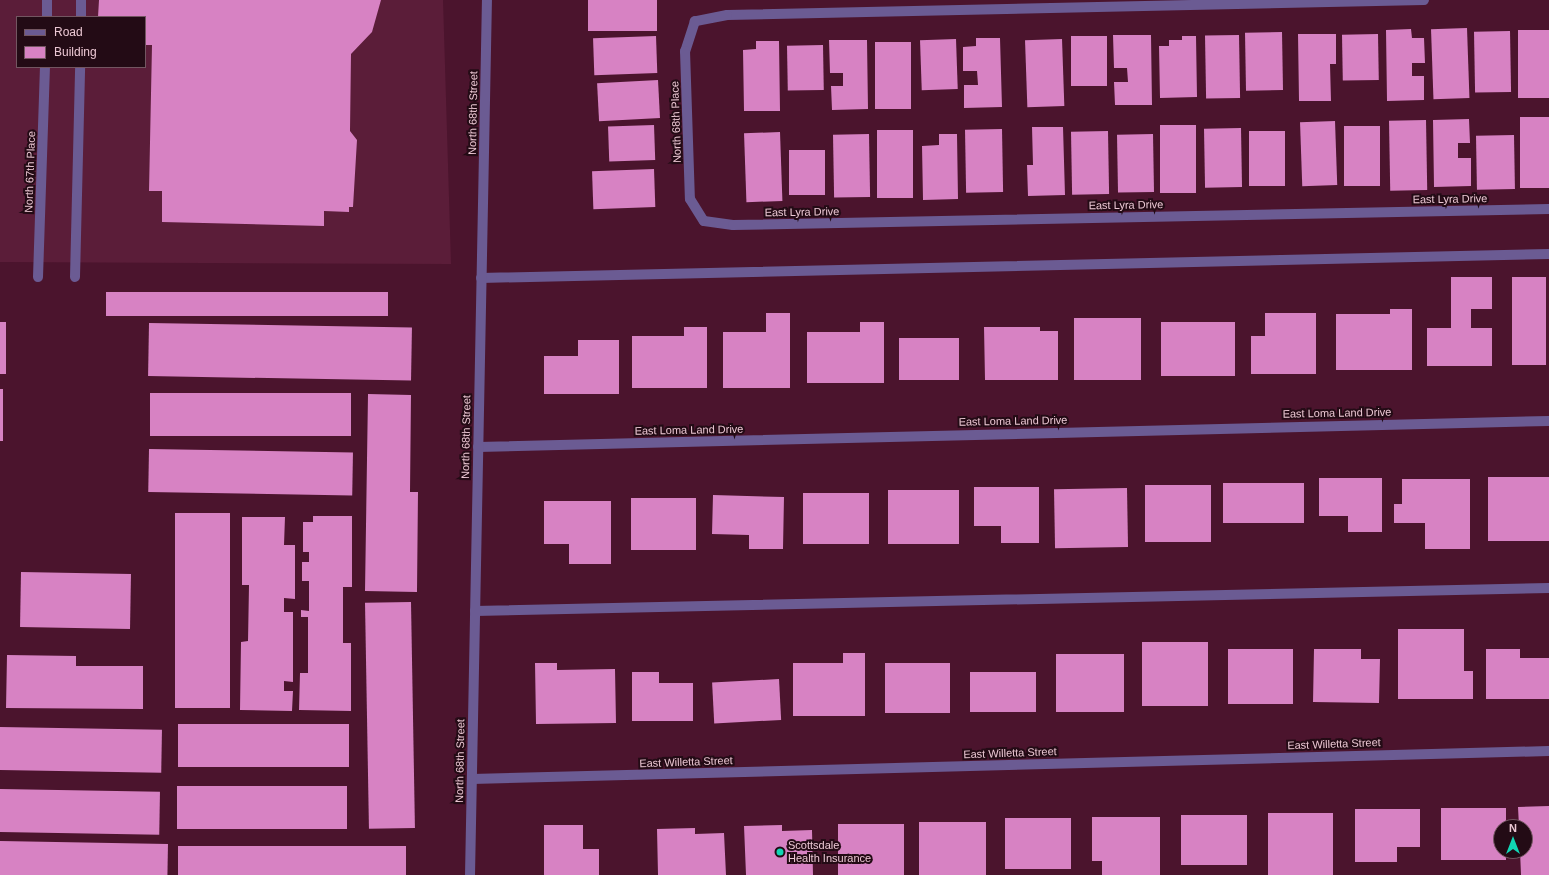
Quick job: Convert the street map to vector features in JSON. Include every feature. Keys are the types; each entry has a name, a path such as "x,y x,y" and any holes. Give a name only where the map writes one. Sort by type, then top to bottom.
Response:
{"street":[{"path":"47,0 47,16"},
{"path":"81,0 81,16"},
{"name":"North 68th Street","path":"470,875 487,0"},
{"name":"North 68th Place","path":"704,221 690,199 685,51 695,21 727,15 1424,0"},
{"name":"North 67th Place","path":"38,277 45,68"},
{"path":"75,277 80,68"},
{"name":"East Lyra Drive","path":"704,221 733,225 1549,209"},
{"path":"481,278 1549,254"},
{"name":"East Loma Land Drive","path":"478,447 1549,421"},
{"path":"475,611 1549,588"},
{"name":"East Willetta Street","path":"472,779 1549,750"}],"shaded area":[{"path":"0,0 443,0 451,264 0,262"}],"building":[{"path":"99,0 381,0 372,32 351,54 350,131 357,140 353,207 349,207 349,212 324,211 324,226 162,222 162,191 149,191 152,45 146,45 146,16 98,16"},
{"path":"588,0 657,0 657,31 588,31"},
{"path":"1467,28 1469,98 1433,99 1431,29"},
{"path":"1411,29 1412,38 1424,38 1425,63 1412,63 1412,76 1424,76 1424,100 1387,101 1386,30"},
{"path":"1518,30 1549,30 1549,98 1518,98"},
{"path":"1510,31 1511,92 1475,93 1474,32"},
{"path":"1282,32 1283,90 1246,91 1245,33"},
{"path":"1298,34 1336,34 1336,64 1330,64 1331,101 1299,101"},
{"path":"1378,34 1379,80 1343,81 1342,35"},
{"path":"1113,35 1151,35 1152,105 1115,105 1114,82 1128,82 1127,68 1114,68"},
{"path":"1239,35 1240,98 1206,99 1205,36"},
{"path":"656,36 657,73 594,75 593,38"},
{"path":"1071,36 1107,36 1107,86 1071,86"},
{"path":"1182,36 1196,36 1197,97 1160,98 1159,46 1169,46 1169,40 1182,40"},
{"path":"976,38 1000,38 1002,107 964,108 964,85 978,85 977,71 963,71 963,47 976,46"},
{"path":"956,39 958,89 922,90 920,40"},
{"path":"1062,39 1064,106 1027,107 1025,40"},
{"path":"829,40 867,40 868,109 832,110 831,86 843,86 843,73 830,73"},
{"path":"756,41 779,41 780,111 744,111 743,50 756,49"},
{"path":"875,42 911,42 911,109 875,109"},
{"path":"823,45 824,90 788,91 787,46"},
{"path":"658,80 660,118 599,121 597,83"},
{"path":"1520,117 1549,117 1549,188 1520,188"},
{"path":"1469,119 1470,143 1458,143 1458,158 1471,158 1471,186 1434,187 1433,120"},
{"path":"1426,120 1427,190 1390,191 1389,121"},
{"path":"1335,121 1337,185 1302,186 1300,122"},
{"path":"654,125 655,160 609,162 608,127"},
{"path":"1160,125 1196,125 1196,193 1160,193"},
{"path":"1344,126 1380,126 1380,186 1344,186"},
{"path":"1032,127 1063,127 1065,195 1028,196 1027,165 1033,165"},
{"path":"1241,128 1242,187 1205,188 1204,129"},
{"path":"1002,129 1003,192 966,193 965,130"},
{"path":"877,130 913,130 913,198 877,198"},
{"path":"1108,131 1109,194 1072,195 1071,132"},
{"path":"1249,131 1285,131 1285,186 1249,186"},
{"path":"780,132 782,201 746,202 744,133"},
{"path":"869,134 870,197 834,198 833,135"},
{"path":"939,134 957,134 958,199 923,200 922,146 939,145"},
{"path":"1153,134 1154,192 1118,193 1117,135"},
{"path":"1514,135 1515,189 1477,190 1476,136"},
{"path":"789,150 825,150 825,195 789,195"},
{"path":"654,169 655,207 593,209 592,171"},
{"path":"1451,277 1492,277 1492,309 1471,309 1471,328 1492,328 1492,366 1427,366 1427,328 1451,328"},
{"path":"1512,277 1546,277 1546,365 1512,365"},
{"path":"106,292 388,292 388,316 106,316"},
{"path":"1390,309 1412,309 1412,370 1336,370 1336,314 1390,314"},
{"path":"766,313 790,313 790,388 723,388 723,332 766,332"},
{"path":"1265,313 1316,313 1316,374 1251,374 1251,336 1265,336"},
{"path":"1074,318 1141,318 1141,380 1074,380"},
{"path":"0,322 6,322 6,374 0,374"},
{"path":"860,322 884,322 884,383 807,383 807,332 860,332"},
{"path":"1161,322 1235,322 1235,376 1161,376"},
{"path":"149,323 412,328 411,381 148,376"},
{"path":"684,327 707,327 707,388 632,388 632,336 684,336"},
{"path":"984,327 1040,327 1040,331 1058,331 1058,380 985,380"},
{"path":"899,338 959,338 959,380 899,380"},
{"path":"578,340 619,340 619,394 544,394 544,356 578,356"},
{"path":"0,389 3,389 3,441 0,441"},
{"path":"150,393 351,393 351,436 150,436"},
{"path":"368,394 411,395 410,492 418,492 417,592 365,591"},
{"path":"149,449 353,453 352,496 148,492"},
{"path":"1488,477 1549,477 1549,541 1488,541"},
{"path":"1319,478 1382,478 1382,532 1348,532 1348,516 1319,516"},
{"path":"1402,479 1470,479 1470,549 1425,549 1425,523 1394,523 1394,504 1402,504"},
{"path":"1223,483 1304,483 1304,523 1223,523"},
{"path":"1145,485 1211,485 1211,542 1145,542"},
{"path":"974,487 1039,487 1039,543 1001,543 1001,526 974,526"},
{"path":"1127,488 1128,547 1055,548 1054,489"},
{"path":"888,490 959,490 959,544 888,544"},
{"path":"803,493 869,493 869,544 803,544"},
{"path":"713,495 784,497 783,549 749,549 749,535 712,534"},
{"path":"631,498 696,498 696,550 631,550"},
{"path":"544,501 611,501 611,564 569,564 569,544 544,544"},
{"path":"175,513 230,513 230,708 175,708"},
{"path":"313,516 352,516 352,587 343,587 343,643 351,643 351,711 299,710 300,673 308,673 308,617 301,617 301,610 309,611 309,581 302,581 302,562 309,562 309,552 303,552 303,522 313,522"},
{"path":"242,517 285,517 284,545 295,545 295,599 284,598 284,612 293,612 293,682 284,681 284,691 293,691 292,711 240,710 241,642 248,641 249,585 242,585"},
{"path":"21,572 131,574 130,629 20,627"},
{"path":"411,602 415,828 369,829 365,603"},
{"path":"1398,629 1464,629 1464,671 1473,671 1473,699 1398,699"},
{"path":"1142,642 1208,642 1208,706 1142,706"},
{"path":"1228,649 1293,649 1293,704 1228,704"},
{"path":"1314,649 1361,649 1361,659 1380,659 1379,703 1313,702"},
{"path":"1486,649 1520,649 1520,658 1549,658 1549,699 1486,699"},
{"path":"843,653 865,653 865,716 793,716 793,663 843,663"},
{"path":"1056,654 1124,654 1124,712 1056,712"},
{"path":"7,655 76,656 76,666 143,666 143,709 6,708"},
{"path":"535,663 557,663 557,670 615,669 616,723 536,724"},
{"path":"885,663 950,663 950,713 885,713"},
{"path":"632,672 659,672 659,683 693,683 693,721 632,721"},
{"path":"970,672 1036,672 1036,712 970,712"},
{"path":"779,679 781,720 714,723 712,683"},
{"path":"178,724 349,724 349,767 178,767"},
{"path":"0,727 162,730 161,773 0,770"},
{"path":"177,786 347,786 347,829 177,829"},
{"path":"0,789 160,792 159,835 0,832"},
{"path":"1549,806 1549,875 1521,875 1520,859 1533,859 1533,819 1519,819 1518,807"},
{"path":"1441,808 1506,808 1506,819 1493,819 1493,859 1506,860 1441,860"},
{"path":"1355,809 1420,809 1420,847 1397,847 1397,862 1355,862"},
{"path":"1268,813 1333,813 1333,875 1268,875"},
{"path":"1181,815 1247,815 1247,865 1181,865"},
{"path":"1092,817 1160,817 1160,875 1102,875 1102,861 1092,861"},
{"path":"1005,818 1071,818 1071,869 1005,869"},
{"path":"919,822 986,822 986,875 919,875"},
{"path":"838,824 904,824 904,875 838,875"},
{"path":"544,825 583,825 583,849 599,849 599,875 544,875"},
{"path":"782,825 782,831 812,830 813,875 746,875 744,826"},
{"path":"695,828 695,834 724,833 726,875 658,875 657,829"},
{"path":"0,841 168,844 167,875 0,875"},
{"path":"178,846 406,846 406,875 178,875"}],"place":[{"name":"Scottsdale Health Insurance","path":"780,852"}]}
